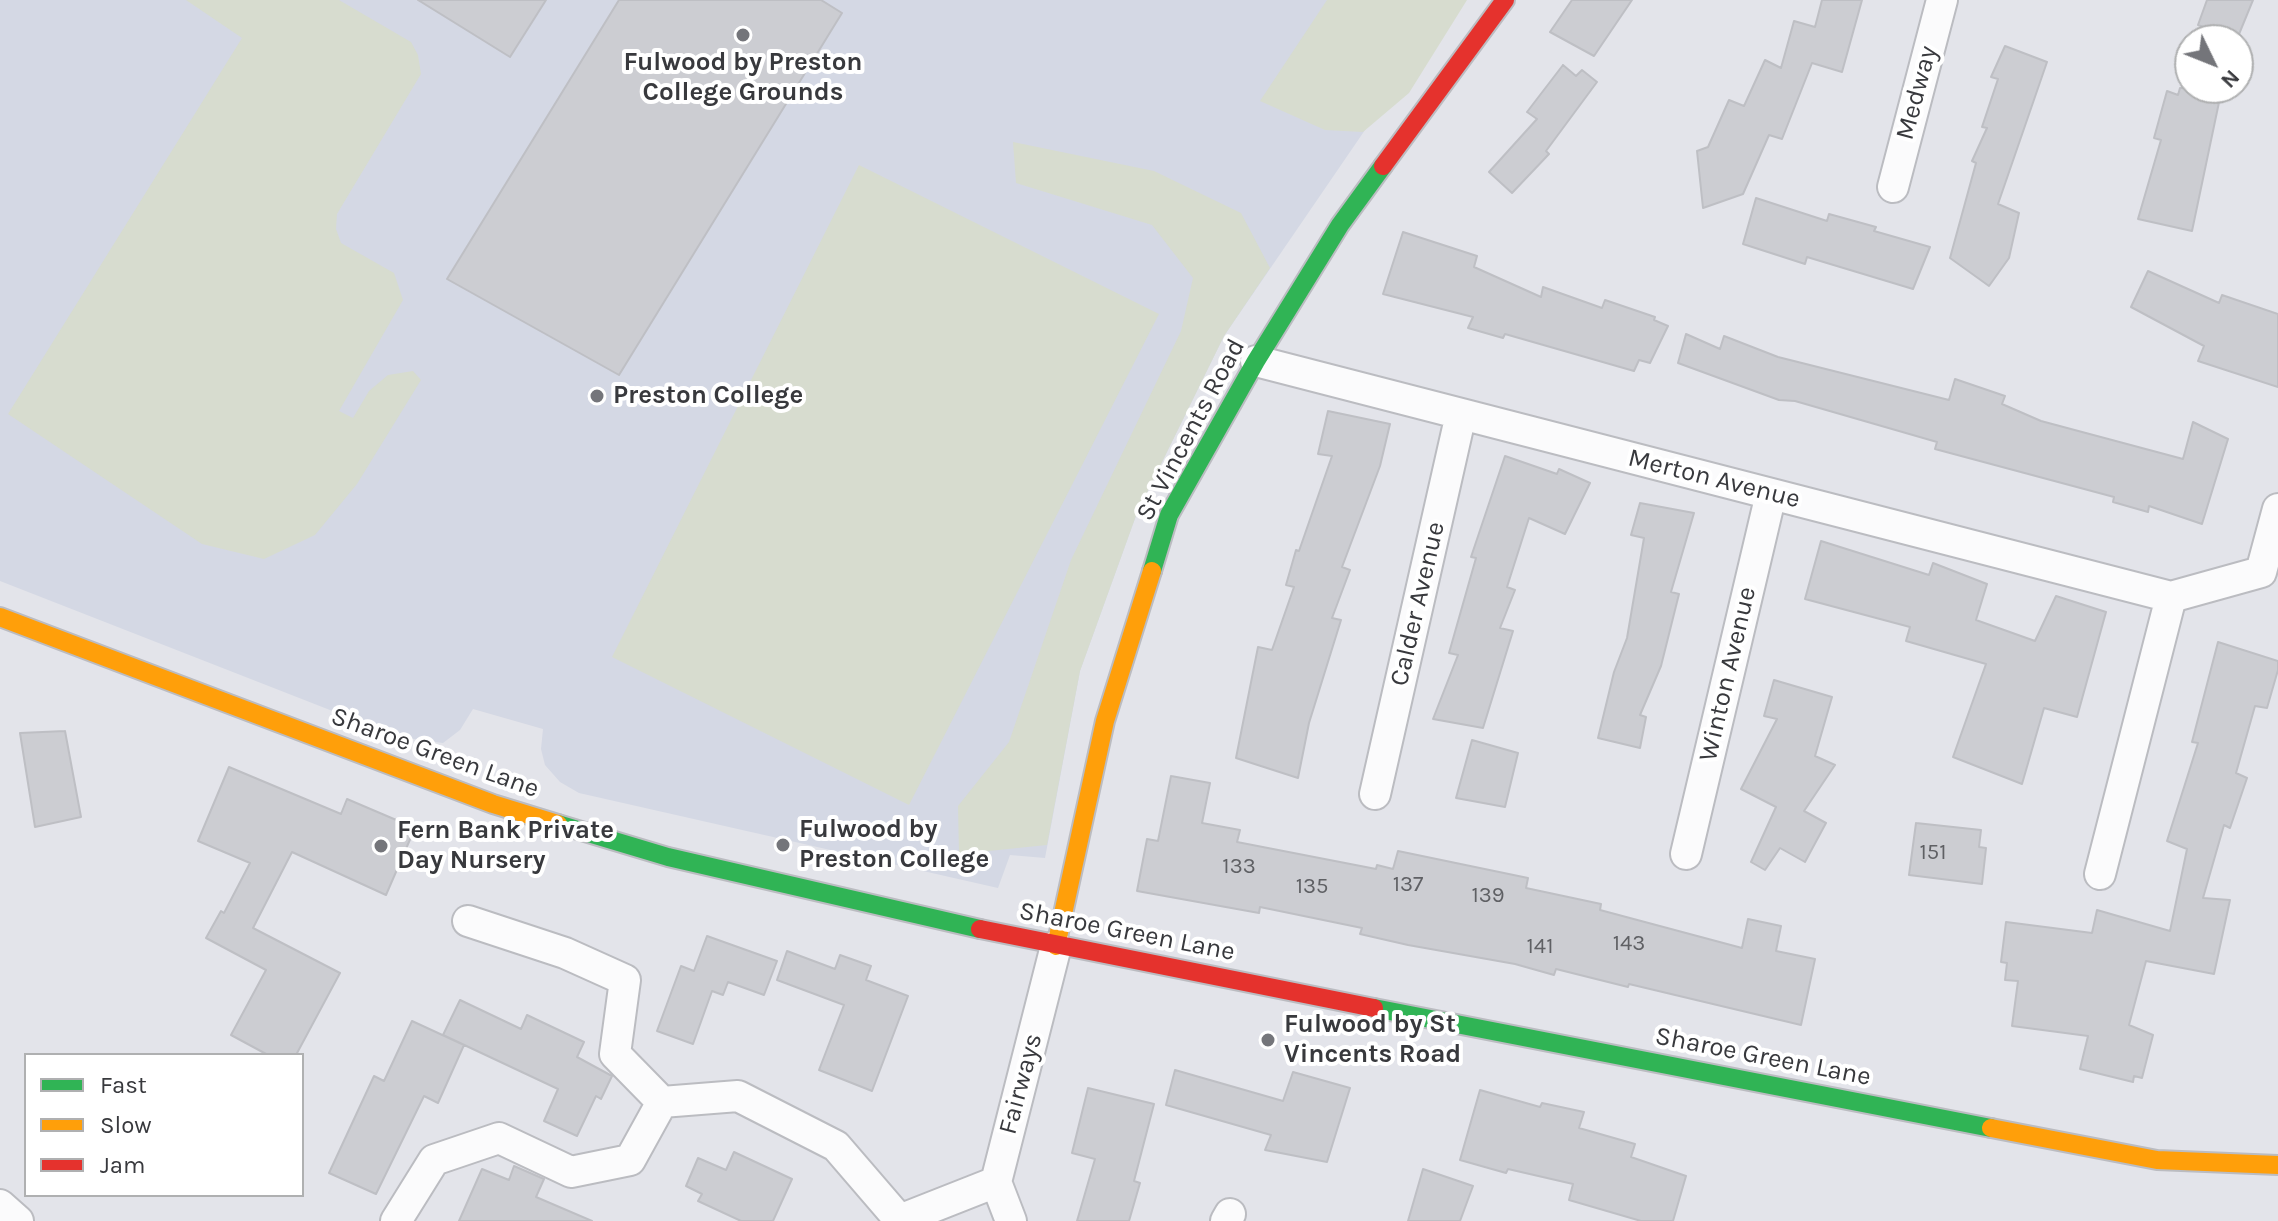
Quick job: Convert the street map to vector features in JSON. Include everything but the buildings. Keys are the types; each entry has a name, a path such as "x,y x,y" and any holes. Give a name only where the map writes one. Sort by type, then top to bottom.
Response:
{"street":[{"name":"St Vincents Road","path":"1056,946 1105,721 1169,515 1256,361 1340,225 1505,0"},
{"name":"Medway","path":"1893,187 1942,0"},
{"name":"Merton Avenue","path":"1256,361 2171,597 2261,572 2278,509"},
{"name":"Calder Avenue","path":"1375,794 1461,414"},
{"name":"Winton Avenue","path":"1686,854 1771,494"},
{"path":"2100,874 2171,597"},
{"name":"Sharoe Green Lane","path":"0,617 493,804 668,857 1056,946 2157,1160 2278,1165"},
{"path":"468,921 565,953 625,980 615,1054 662,1102"},
{"name":"Fairways","path":"996,1182 1056,946"},
{"path":"662,1102 738,1096 836,1146 897,1220 996,1182 1011,1221"},
{"path":"396,1221 434,1160 499,1138 571,1172 630,1160 662,1102"},
{"path":"0,1205 18,1221"}],"shaded area":[{"name":"Preston College","path":"0,0 1454,0 1224,336 1137,513 1080,671 1045,858 1010,855 998,888 579,793 560,782 545,765 541,749 543,729 473,709 460,730 443,743 399,737 0,581"},
{"path":"186,0 339,0 411,42 418,55 421,74 337,214 336,229 341,243 394,273 403,300 339,411 353,418 369,391 388,375 413,371 421,380 357,484 315,535 264,559 202,544 8,414 242,38"},
{"path":"1327,0 1467,0 1409,93 1363,132 1325,130 1260,101"},
{"path":"1013,142 1154,171 1241,213 1270,268 1224,336 1137,513 1080,671 1047,845 959,854 958,806 1009,742 1071,560 1181,331 1193,278 1152,225 1016,183"},
{"path":"859,165 1159,314 909,805 612,657"}],"traffic: fast":[{"path":"1152,571 1169,515 1256,361 1340,225 1383,166"},
{"path":"558,824 668,857 980,929"},
{"path":"1374,1008 1991,1128"}],"traffic: slow":[{"path":"1056,946 1105,721 1152,571"},
{"path":"0,617 493,804 558,824"},
{"path":"1991,1128 2157,1160 2278,1165"}],"traffic: jam":[{"path":"1383,166 1505,0"},
{"path":"980,929 1374,1008"}],"place":[{"name":"Fulwood by Preston College Grounds","path":"743,35"},
{"name":"Preston College","path":"597,396"},
{"name":"Fulwood by Preston College","path":"783,845"},
{"name":"Fern Bank Private Day Nursery","path":"381,846"},
{"name":"Fulwood by St Vincents Road","path":"1268,1040"}]}
